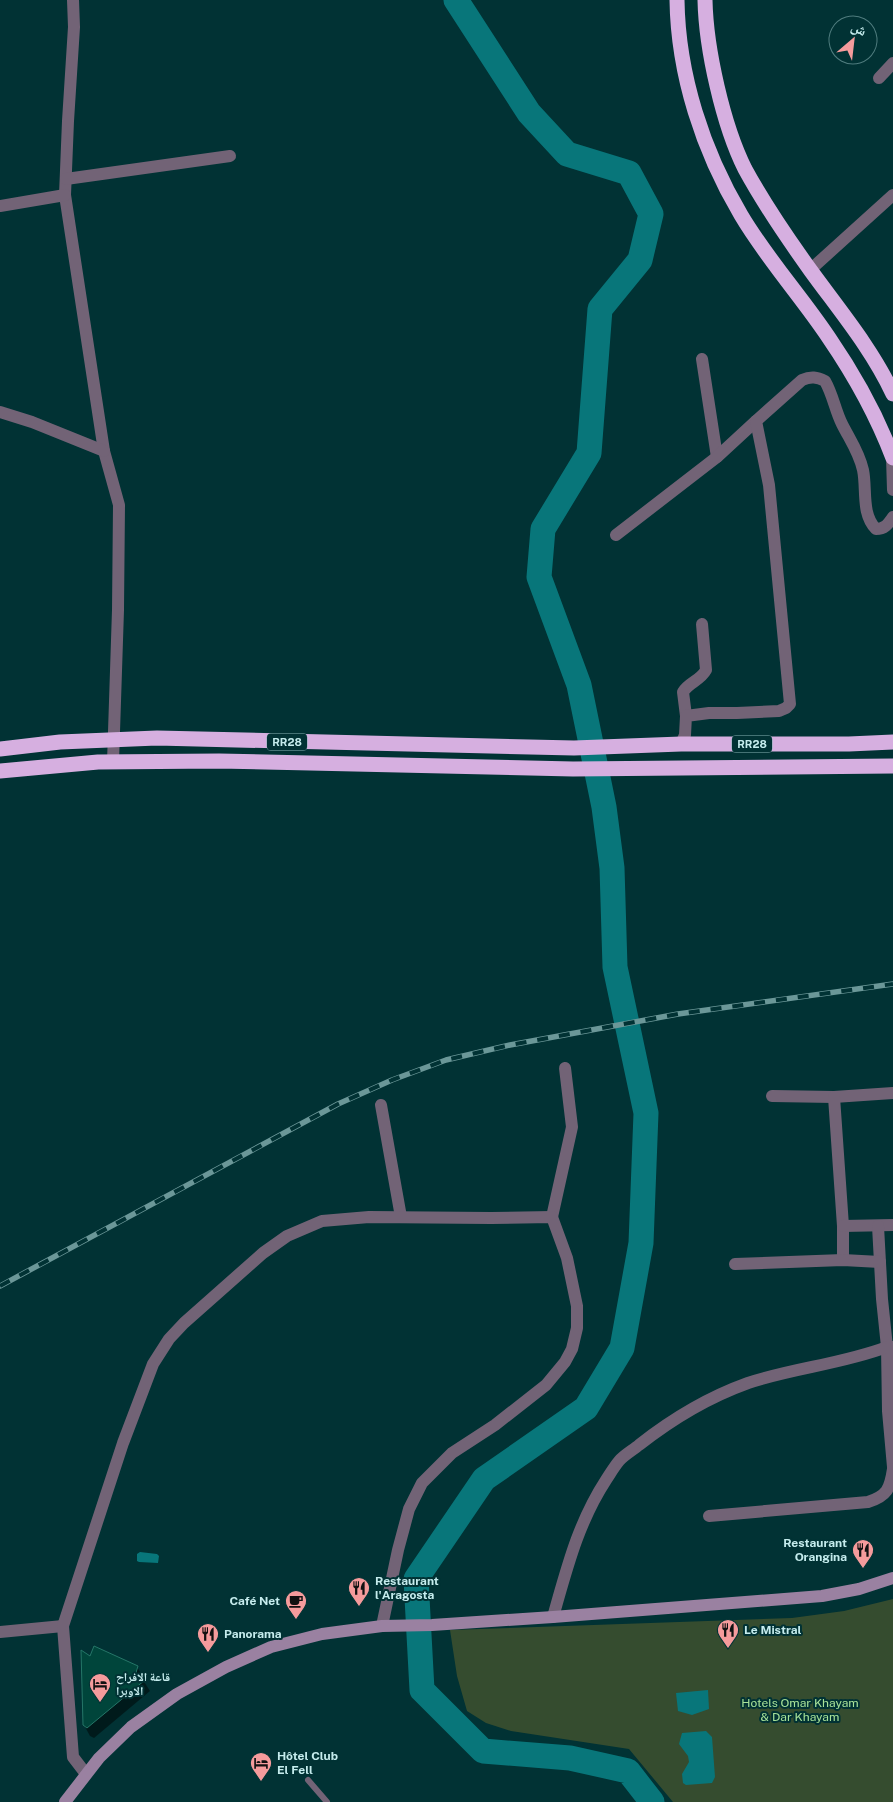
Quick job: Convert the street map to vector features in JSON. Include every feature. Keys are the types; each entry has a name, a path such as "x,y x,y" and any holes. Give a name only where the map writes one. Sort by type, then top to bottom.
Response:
{"highway":[{"path":"677,0 680,46 687,78 699,126 720,177 742,216 858,382 893,457"},
{"path":"706,0 706,25 716,79 729,128 745,168 810,270 854,328 878,365 893,394"},
{"name":"RR28","path":"0,749 60,742 157,738 574,748 682,744 849,744 893,742"},
{"name":"RR28","path":"0,771 59,764 219,761 573,769 893,766"}],"street":[{"path":"73,0 74,27 65,195 104,451 119,505 118,610 112,762"},
{"path":"879,78 893,63"},
{"path":"66,179 230,156"},
{"path":"0,206 65,195"},
{"path":"810,270 893,195"},
{"path":"702,359 717,457"},
{"path":"616,535 717,457 802,380 815,377 825,381 842,424 859,454 866,488 868,518 876,529 882,529 893,518"},
{"path":"0,412 32,422 104,451"},
{"path":"686,716 709,712 779,711 786,708 791,702 769,485 756,421"},
{"path":"893,457 893,490"},
{"path":"682,744 685,735 686,716 684,692 706,670 702,624"},
{"path":"382,1626 409,1509 422,1483 452,1453 495,1426 546,1385 565,1362 572,1349 577,1328 576,1299 567,1258 552,1217 572,1127 564,1068"},
{"path":"772,1096 834,1097 893,1093"},
{"path":"834,1097 843,1226 843,1260"},
{"path":"381,1105 401,1217"},
{"path":"86,1774 73,1757 63,1626 123,1443 153,1364 169,1339 184,1323 256,1260 287,1236 322,1221 369,1216 552,1217"},
{"path":"843,1226 893,1225"},
{"path":"709,1516 868,1502 878,1499 886,1493 891,1483 893,1468 888,1411 890,1347 882,1300 878,1226"},
{"path":"735,1264 843,1260 880,1262"},
{"path":"552,1617 573,1544 594,1499 619,1461 655,1432 698,1406 747,1384 786,1373 857,1358 890,1347"},
{"path":"65,1802 86,1774 131,1727 176,1694 226,1667 271,1647 322,1634 382,1626 432,1625 552,1617 822,1596 859,1589 893,1578"},
{"path":"0,1632 63,1626"}],"lane":[{"path":"308,1780 327,1802"}],"green space":[{"name":"Hotels Omar Khayam & Dar Khayam","path":"893,1599 893,1802 673,1802 629,1749 511,1731 486,1723 467,1711 457,1676 450,1630 792,1618 844,1611"}],"water":[{"path":"140,1552 157,1554 159,1556 158,1563 137,1561 137,1554"},
{"path":"708,1690 709,1709 692,1715 678,1711 676,1693"},
{"path":"706,1731 712,1737 715,1777 712,1783 686,1785 683,1783 682,1774 689,1762 688,1756 679,1744 682,1733"}],"building":[{"name":"قاعة الافراح الاوبرا","path":"94,1646 138,1666 135,1676 145,1680 87,1728 83,1725 81,1650 90,1656"}],"waterway":[{"path":"456,0 529,113 567,154 629,173 651,214 640,260 600,309 589,453 543,529 539,577 579,685 604,807 612,868 615,967 646,1113 641,1243 622,1348 586,1408 484,1479 416,1579 422,1690 483,1751 570,1758 628,1771 652,1802"}],"railway":[{"path":"0,1286 338,1104 392,1080 446,1060 510,1045 678,1014 893,984"}],"place":[{"name":"Restaurant Orangina","path":"863,1569"},
{"name":"Restaurant l'Aragosta","path":"359,1607"},
{"name":"Café Net","path":"296,1620"},
{"name":"Le Mistral","path":"728,1649"},
{"name":"Panorama","path":"208,1653"},
{"name":"قاعة الافراح الاوبرا","path":"100,1703"},
{"name":"Hôtel Club El Fell","path":"261,1782"}]}
